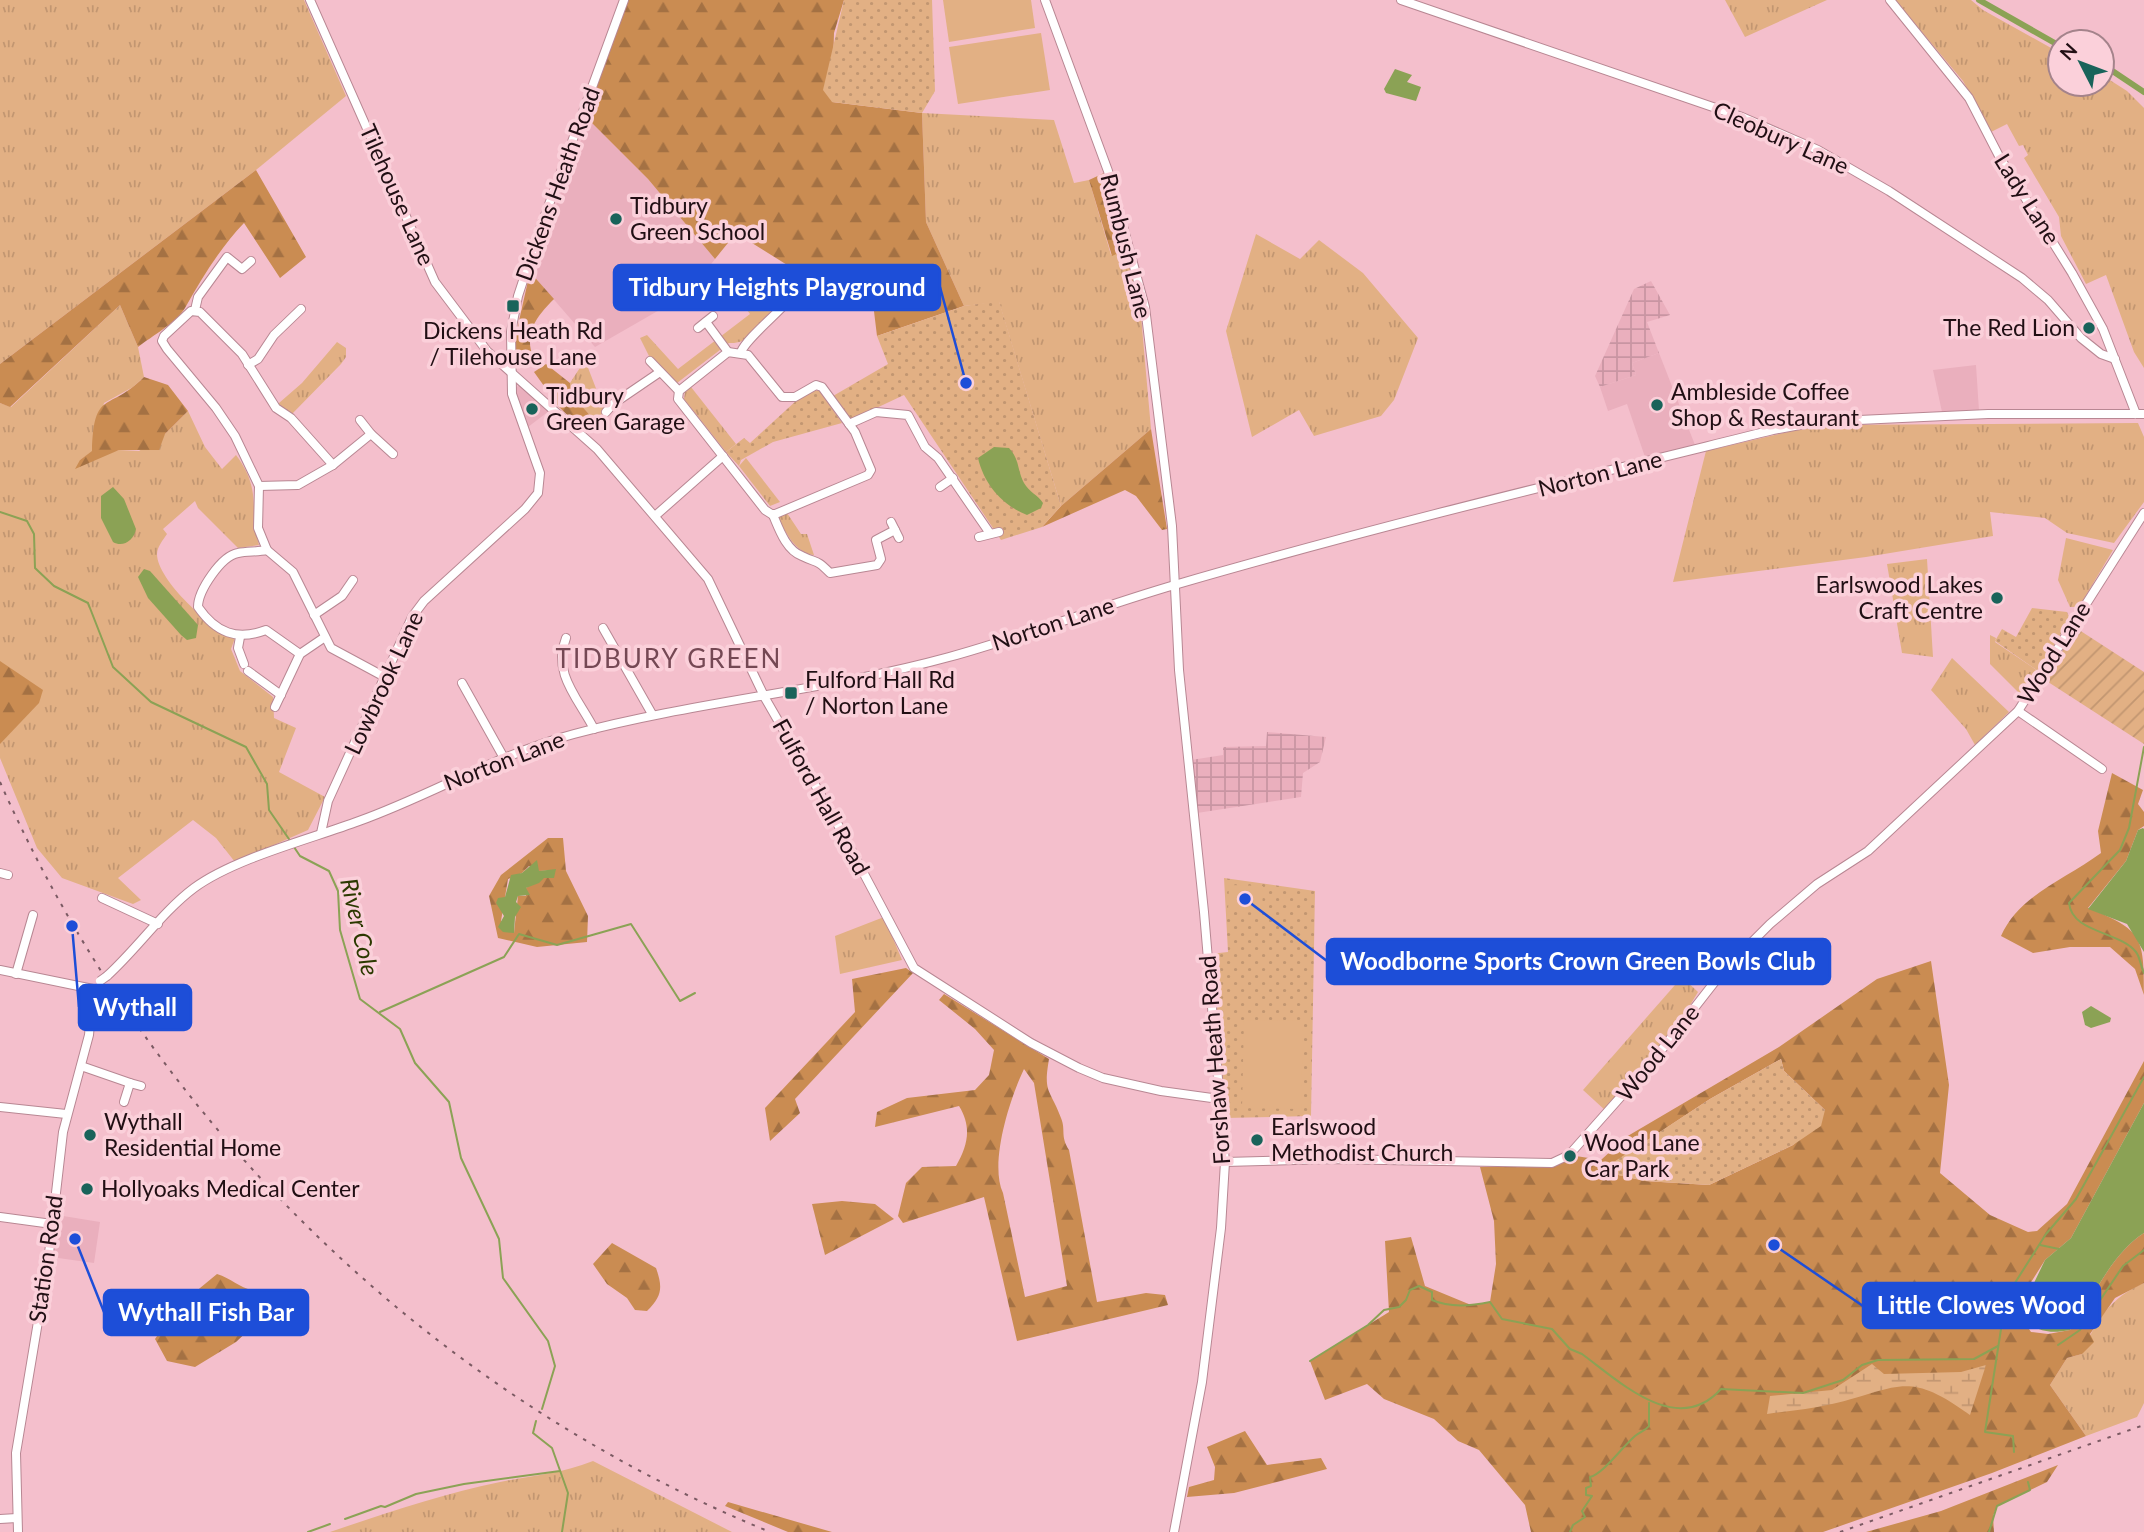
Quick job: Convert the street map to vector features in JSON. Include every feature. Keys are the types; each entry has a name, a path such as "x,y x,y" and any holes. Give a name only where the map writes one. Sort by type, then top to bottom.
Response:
{"street":[{"name":"Tilehouse Lane","path":"310,0 435,282 466,326 510,372"},
{"name":"Dickens Heath Road","path":"510,372 511,332 518,296 624,0"},
{"name":"Rumbush Lane","path":"1045,0 1108,171 1145,307 1172,526 1173,585"},
{"name":"Cleobury Lane","path":"1401,0 1742,117 1818,150 1889,191 2022,278 2048,300 2081,338 2101,354 2115,359"},
{"name":"Lady Lane","path":"1890,0 1969,98 1999,157 2072,272 2142,415"},
{"path":"251,261 242,270 227,257 198,298 195,310 179,321 162,341 222,417 259,486 258,528 267,550 293,572 335,653 383,676"},
{"path":"787,283 790,296"},
{"path":"741,352 744,344 757,335 790,296 806,295"},
{"path":"248,365 258,359 274,335 300,309"},
{"path":"195,310 233,343 276,408 291,418 333,465"},
{"path":"698,328 710,319 728,352"},
{"path":"679,390 728,352 748,355 782,397 792,398 810,387 822,387 849,424 870,470 868,475 774,515"},
{"path":"650,361 679,390 680,403 765,510 774,515 793,550 802,556 816,559 830,573 877,565 881,559 876,540 895,530"},
{"name":"Fulford Hall Road","path":"510,372 597,449 708,579 764,695 837,823 914,968 1031,1043 1079,1068 1103,1078 1161,1091 1219,1099"},
{"name":"Lowbrook Lane","path":"321,834 328,801 383,676 417,609 525,509 541,486 540,472 514,404 510,372"},
{"path":"607,412 613,404 660,372"},
{"path":"607,396 613,404"},
{"path":"849,424 876,412 908,415 925,447 938,458 994,532 979,537"},
{"name":"Norton Lane","path":"93,989 182,898 204,881 286,846 361,821 504,758 594,729 652,714 764,695 947,657 1173,585 1365,532 1816,422 2073,414 2142,415"},
{"path":"360,420 393,454"},
{"path":"259,486 298,485 333,465 371,433"},
{"path":"655,516 723,456"},
{"path":"940,487 953,478"},
{"name":"Wood Lane","path":"1225,1162 1342,1160 1552,1163 1569,1155 1656,1057 1724,970 1762,932 1817,884 1868,851 2018,711 2144,513"},
{"path":"267,550 236,553 228,557 198,598 198,607 230,634 240,637 266,630 300,654"},
{"path":"314,615 330,606 343,585 353,580"},
{"name":"Forshaw Heath Road","path":"1173,585 1225,1162 1221,1228 1202,1382 1174,1532"},
{"path":"603,628 652,714"},
{"path":"240,637 238,648 246,667 281,695"},
{"path":"275,707 300,654 325,637"},
{"path":"566,638 560,653 562,675 594,729"},
{"path":"550,652 560,653"},
{"path":"462,683 504,758"},
{"path":"2018,711 2102,769"},
{"path":"102,898 158,925"},
{"path":"16,974 33,915"},
{"path":"0,970 93,989"},
{"name":"Station Road","path":"18,1532 16,1453 44,1287 66,1115 89,1035 93,989"},
{"path":"80,1066 141,1086"},
{"path":"124,1102 130,1083"},
{"path":"0,1107 66,1115"},
{"path":"0,1217 52,1224"},
{"path":"0,1519 17,1518"}],"shaded area":[{"path":"1395,69 1412,75 1407,82 1421,87 1416,101 1386,93 1384,89"},
{"name":"Tidbury Green School","path":"589,120 648,179 715,259 689,293 595,347 530,272"},
{"path":"1651,281 1670,315 1647,322 1659,353 1632,363 1636,375 1600,387 1595,376 1634,289"},
{"path":"1659,353 1695,445 1645,457 1627,404 1608,411 1600,387 1636,375 1632,363"},
{"path":"1976,365 1979,411 1942,412 1933,370"},
{"path":"520,385 549,411 528,427 515,388"},
{"path":"994,447 1009,448 1013,452 1024,483 1043,503 1041,508 1027,515 1010,506 995,492 978,458"},
{"path":"113,487 124,499 136,529 130,540 121,544 113,542 101,518 101,496"},
{"path":"144,569 150,571 198,625 196,638 187,640 181,635 148,598 138,577"},
{"path":"1267,732 1326,737 1320,762 1303,773 1301,797 1197,813 1191,760 1223,755 1223,747 1266,746"},
{"path":"2143,828 2144,952 2127,924 2088,909 2126,861 2138,830"},
{"path":"537,860 539,871 556,869 554,878 544,878 526,888 530,895 518,896 516,902 521,907 515,917 514,933 503,932 498,927 504,916 496,903 498,898 505,897 511,875 522,873"},
{"path":"2091,1006 2111,1018 2110,1022 2091,1028 2085,1025 2082,1012"},
{"path":"2144,1103 2144,1233 2121,1253 2070,1330 2053,1332 2039,1329 2027,1321 2017,1306 2033,1285 2045,1260 2071,1238"},
{"path":"57,1215 100,1222 94,1263 51,1257"}],"green space":[{"path":"0,0 304,0 346,96 256,170 0,364"},
{"path":"628,0 844,0 834,33 832,102 922,113 926,222 964,306 877,336 872,295 833,275 816,283 736,233 715,259 648,179 589,120 584,111"},
{"path":"844,0 932,0 935,91 922,113 832,102 823,90"},
{"path":"943,0 1031,0 1035,28 949,42"},
{"path":"1725,0 1827,0 1745,37"},
{"path":"1895,0 1971,0 1983,10 2046,45 2046,98 2116,98 2116,84 2144,108 2144,368 2134,352 2106,275 2086,284 2061,236 2059,217 2024,158 2028,155 2023,145 2019,146 2007,124 1991,132 1963,81"},
{"path":"1041,33 1050,90 958,104 949,47"},
{"path":"922,113 1054,120 1074,183 1089,180 1111,255 1125,250 1140,305 1151,429 1061,506 999,302 964,306 926,222"},
{"path":"256,170 306,257 280,278 244,223 219,253 181,314 163,329 138,347 120,305 10,407 0,403 0,364"},
{"path":"1104,173 1125,250 1112,256 1089,180"},
{"path":"1256,234 1300,259 1319,240 1363,273 1418,338 1394,400 1381,416 1314,436 1299,410 1252,437 1226,331"},
{"path":"530,272 554,299 533,326 530,342 534,359 516,368 514,343"},
{"path":"786,288 784,302 753,334 738,342 729,343 677,383 650,358 640,338 647,335 678,369 750,314 747,310 764,295"},
{"path":"999,301 1061,506 1042,527 1001,540 904,395 853,419 849,418 833,396 888,364 877,336 964,306"},
{"path":"120,305 138,347 144,377 133,387 104,403 92,452 80,460 119,450 139,451 165,434 188,411 205,447 222,469 236,455 244,467 252,489 259,545 238,548 198,508 195,501 163,529 167,534 157,551 159,565 187,603 213,625 235,638 231,649 240,671 273,697 274,718 296,728 279,772 325,797 308,830 235,862 216,838 193,820 118,878 141,900 133,904 62,878 37,848 0,758 0,403 11,407"},
{"path":"337,342 346,348 346,357 341,364 290,416 279,408 279,403 302,383"},
{"path":"585,360 597,391 608,401 605,412 596,422 571,394 570,383"},
{"path":"546,364 570,383 571,394 596,422 586,433 559,407 534,372"},
{"path":"144,377 168,385 188,411 165,434 159,450 119,450 75,469 80,460 92,451 93,431 100,409"},
{"path":"691,387 736,444 726,452 684,399 685,392"},
{"path":"813,390 820,391 842,423 773,442 741,460 739,466 726,452 744,438 750,443 797,400"},
{"path":"2138,423 2144,437 2144,502 2114,543 2067,533 2045,518 1990,512 1993,536 1866,557 1673,582 1706,451 1817,425"},
{"path":"1151,429 1167,529 1162,530 1136,496 1125,490 1042,527 1061,506"},
{"path":"746,458 780,502 770,506 739,466"},
{"path":"787,513 801,534 807,534 814,555 801,550 788,535 777,517"},
{"path":"2066,538 2113,550 2079,607 2070,607 2058,580"},
{"path":"1927,559 1933,657 1902,653 1887,564"},
{"path":"2032,608 2067,612 2070,619 2038,671 1995,641 2002,629 2016,637"},
{"path":"2076,628 2144,672 2144,744 2045,680"},
{"path":"1990,635 1996,638 1995,642 2038,671 2022,696 1990,664"},
{"path":"1952,658 2009,712 1975,745 1966,729 1931,690"},
{"path":"0,661 43,690 39,703 0,744"},
{"path":"2112,773 2143,790 2138,804 2144,812 2144,826 2138,830 2126,861 2088,908 2120,923 2137,938 2143,960 2144,995 2135,969 2110,947 2070,947 2033,953 2001,936 2019,909 2031,899 2101,853 2098,831"},
{"path":"548,838 563,838 566,871 588,916 587,942 537,947 498,938 489,896 501,875","holes":["529,866 539,871 555,870 526,888 526,896 518,896 514,933 501,921 508,879 522,873"]},
{"path":"1224,878 1315,891 1311,1116 1225,1118 1210,954 1228,952"},
{"path":"1229,885 1263,886 1262,913 1228,911"},
{"path":"884,917 902,960 840,974 835,936"},
{"path":"1931,961 1949,1085 1940,1173 1990,1215 2028,1232 2037,1231 2067,1204 2144,1061 2144,1103 2071,1238 2045,1260 2015,1308 2031,1332 2048,1334 2070,1330 2121,1253 2144,1233 2144,1283 2115,1298 2090,1334 2094,1342 2082,1354 2067,1358 2050,1385 2086,1436 1992,1473 1823,1532 1531,1532 1525,1505 1479,1450 1458,1441 1434,1419 1384,1399 1367,1384 1325,1400 1310,1361 1389,1312 1385,1241 1411,1237 1425,1286 1471,1305 1490,1302 1496,1264 1494,1221 1480,1167 1553,1166 1576,1156 1601,1160 1626,1137 1779,1047 1877,979","holes":["1781,1059 1784,1071 1825,1110 1793,1145 1709,1185 1645,1181 1601,1171 1710,1099"]},
{"path":"906,968 913,973 795,1099 800,1113 770,1141 765,1108 855,1012 852,979"},
{"path":"1682,977 1698,992 1683,1017 1606,1111 1583,1090"},
{"path":"944,994 1049,1059 1047,1085 1061,1118 1069,1150 1097,1302 1146,1293 1165,1295 1168,1305 1017,1341 984,1197 903,1223 898,1216 906,1183 922,1167 956,1166 966,1143 966,1121 959,1106 875,1127 877,1112 907,1098 975,1090 989,1075 994,1050 975,1029 939,1000","holes":["1024,1069 1034,1083 1067,1286 1025,1297 998,1165 1003,1131"]},
{"path":"1244,1020 1303,1021 1301,1109 1242,1108"},
{"path":"1781,1059 1784,1071 1825,1110 1821,1126 1793,1145 1709,1185 1645,1181 1600,1171 1710,1099"},
{"path":"842,1201 875,1204 894,1219 825,1255 812,1204"},
{"path":"612,1243 656,1268 660,1291 647,1311 635,1310 627,1298 607,1284 593,1264"},
{"path":"217,1274 248,1289 298,1294 298,1299 286,1309 267,1313 236,1342 195,1367 167,1361 155,1339 177,1307"},
{"path":"2144,1283 2144,1403 2137,1417 2086,1436 2050,1385 2067,1358 2082,1354 2099,1321 2113,1303"},
{"path":"1872,1364 1884,1374 1961,1372 1986,1365 1970,1415 1931,1392 1902,1386 1824,1406 1767,1414 1770,1396 1832,1390"},
{"path":"1245,1431 1267,1465 1321,1458 1327,1469 1234,1493 1187,1497 1189,1487 1214,1480 1215,1467 1207,1447"},
{"path":"593,1461 732,1532 330,1532 457,1492 558,1472"},
{"path":"2058,1465 2047,1482 1997,1506 1993,1516 1994,1532 1866,1532 1941,1511"},
{"path":"728,1502 832,1532 788,1532 725,1506"}],"waterway":[{"path":"1979,0 2046,38"},
{"path":"2116,73 2144,92"},
{"name":"River Cole","path":"0,512 27,521 34,534 35,568 54,586 88,603 113,667 151,702 246,747 267,784 269,810 291,842"},
{"path":"2144,747 2129,828 2120,850 2069,903 2078,920 2119,940 2136,952 2144,973"},
{"name":"River Cole","path":"294,847 300,856 329,871 338,891 340,930 360,999 400,1029 415,1063 449,1102 461,1158 499,1239 503,1278 548,1341 555,1366 542,1409"},
{"path":"380,1012 504,957 519,934 557,945 631,924 680,1001 695,993"},
{"path":"2014,1452 2013,1436 1985,1432 2006,1297 2046,1234 2076,1199 2144,1077"},
{"path":"2040,1245 2059,1249"},
{"path":"2058,1345 2080,1330 2123,1266 2144,1250"},
{"path":"1310,1361 1368,1325 1384,1310 1399,1307 1410,1290 1419,1286 1432,1292 1432,1300 1439,1303 1461,1306 1490,1302 1502,1319 1552,1329 1570,1349 1582,1354 1631,1390 1667,1407 1686,1408 1704,1403 1721,1389 1803,1393 1843,1380 1862,1365 1878,1360 1974,1359 1998,1346"},
{"path":"1570,1532 1573,1525 1585,1517 1582,1511 1592,1496 1586,1495 1586,1488 1591,1486 1590,1477 1649,1426 1649,1403"},
{"name":"River Cole","path":"536,1421 533,1433 552,1448 568,1493 562,1532"},
{"path":"345,1519 416,1494 464,1484 560,1471"},
{"path":"1989,1532 1997,1506 2030,1490 2028,1482"},
{"path":"308,1532 330,1524"}],"railway":[{"path":"0,782 62,906 135,1022 219,1131 312,1231 415,1322 526,1403 644,1473 770,1532"},
{"path":"1840,1532 2144,1425"}],"place":[{"name":"Tidbury Green School","path":"616,219"},
{"name":"Dickens Heath Rd / Tilehouse Lane","path":"513,306"},
{"name":"The Red Lion","path":"2089,328"},
{"name":"Tidbury Heights Playground","path":"966,383"},
{"name":"Ambleside Coffee Shop & Restaurant","path":"1657,405"},
{"name":"Tidbury Green Garage","path":"532,409"},
{"name":"Earlswood Lakes Craft Centre","path":"1997,598"},
{"name":"Fulford Hall Rd / Norton Lane","path":"791,693"},
{"name":"Woodborne Sports Crown Green Bowls Club","path":"1245,899"},
{"name":"Wythall","path":"72,926"},
{"name":"Wythall Residential Home","path":"90,1135"},
{"name":"Earlswood Methodist Church","path":"1257,1140"},
{"name":"Wood Lane Car Park","path":"1570,1156"},
{"name":"Hollyoaks Medical Center","path":"87,1189"},
{"name":"Wythall Fish Bar","path":"75,1239"},
{"name":"Little Clowes Wood","path":"1774,1245"}],"district":[{"name":"TIDBURY GREEN","path":"669,659"}]}
